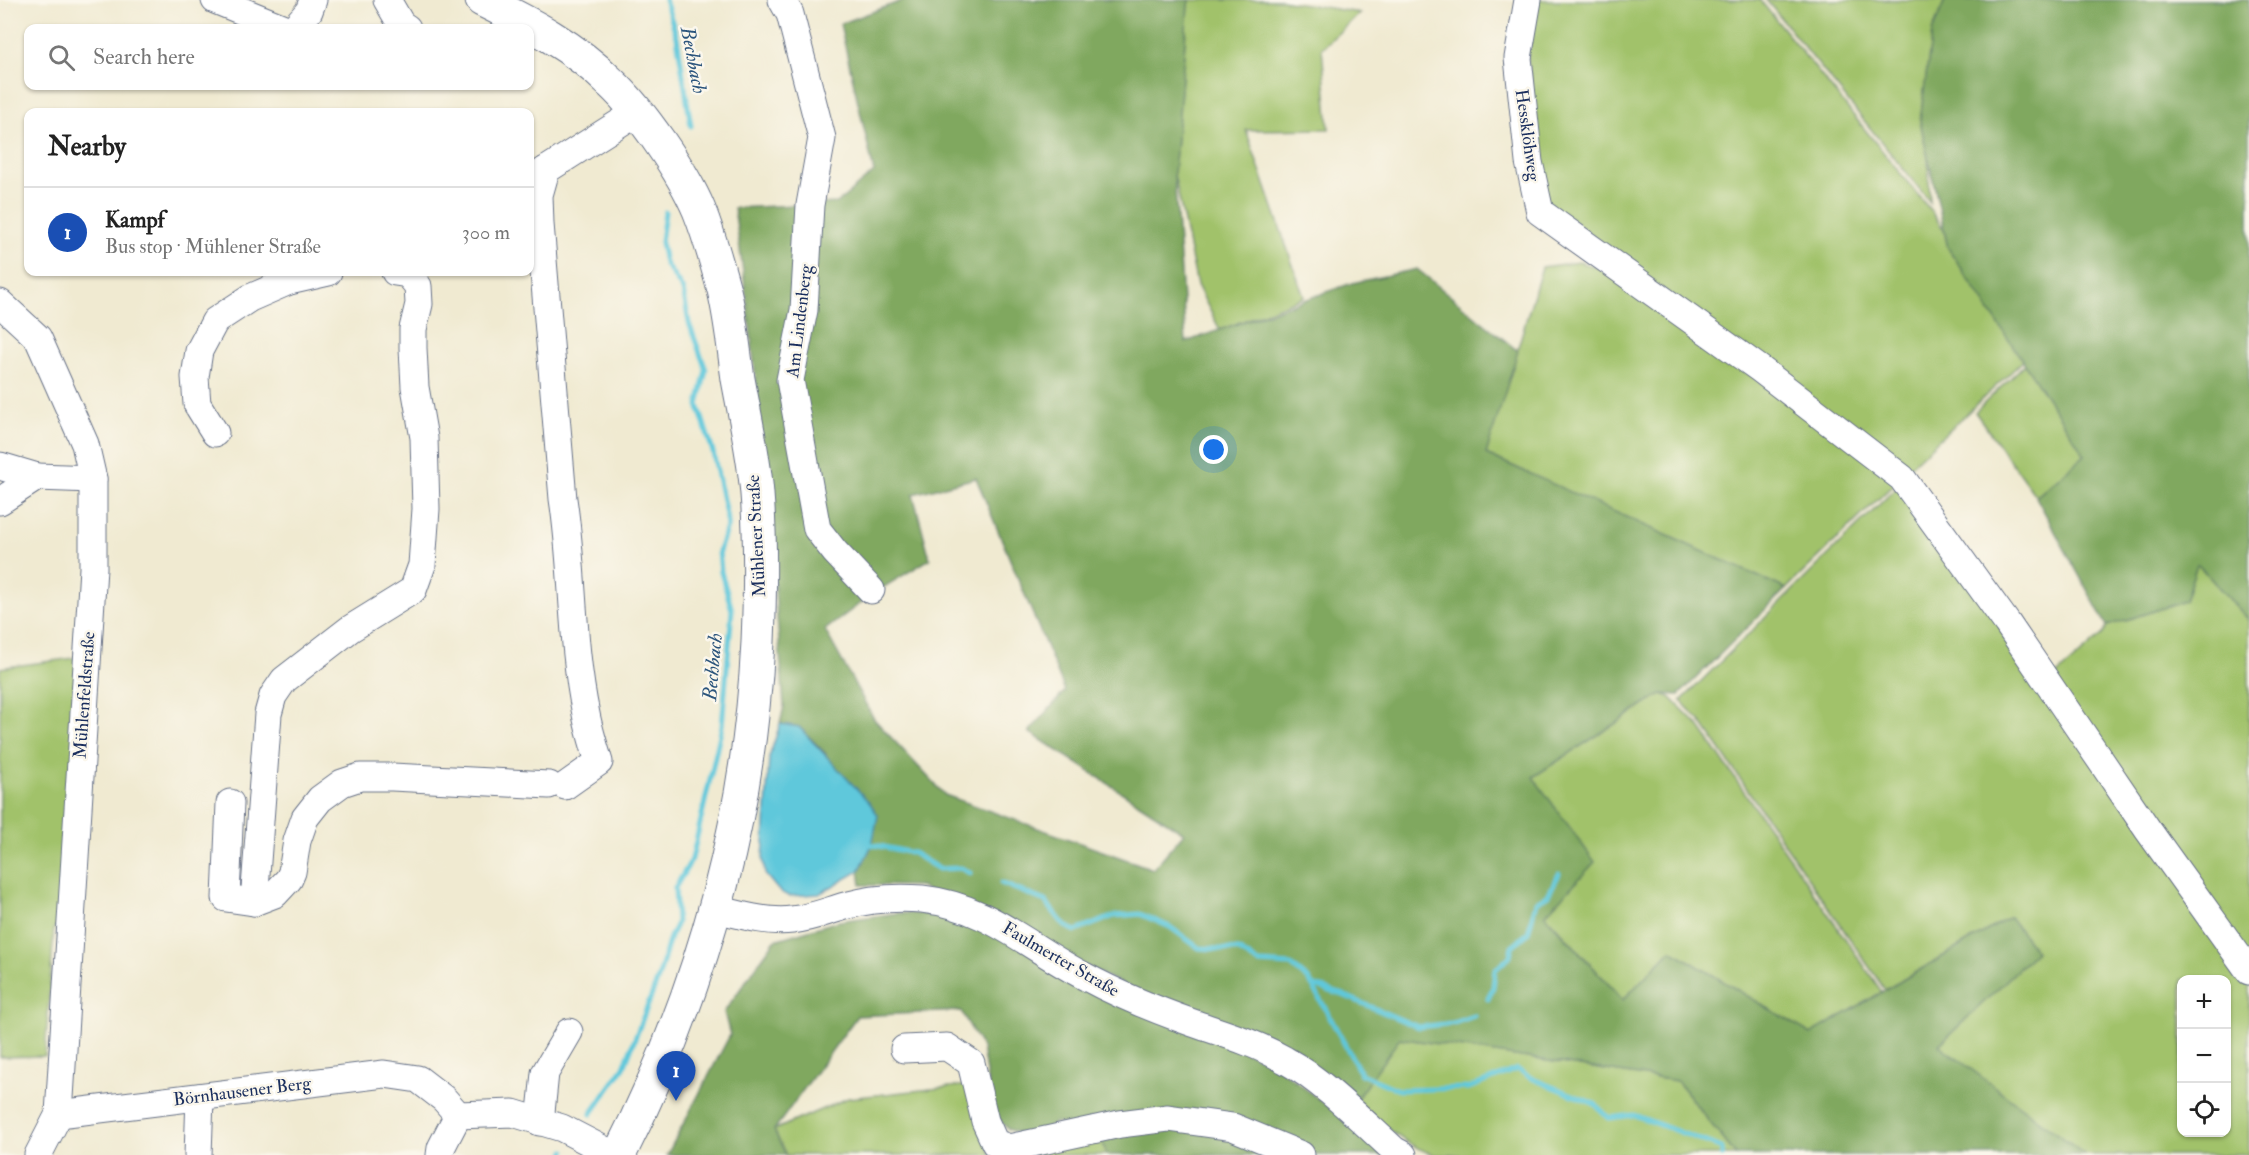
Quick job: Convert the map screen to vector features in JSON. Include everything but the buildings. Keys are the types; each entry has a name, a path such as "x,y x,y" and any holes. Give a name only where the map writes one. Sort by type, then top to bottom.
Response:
{"main road":[{"name":"Mühlener Straße","path":"482,0 515,24"},
{"name":"Mühlener Straße","path":"534,37 563,42 611,82 637,112 671,161 698,209 724,291 757,493 760,596 755,704 737,821 716,909 693,984 648,1098 619,1155"}],"street":[{"path":"215,0 274,24"},
{"path":"298,24 309,11 313,0"},
{"path":"387,0 401,24"},
{"name":"Hessklöhweg","path":"1528,0 1518,58 1529,162 1540,212 1760,369 1902,478 2007,622 2148,830 2249,971"},
{"name":"Am Lindenberg","path":"790,5 822,138 810,205 804,310 790,380 817,528 835,552 871,590"},
{"path":"230,803 226,898 254,902 274,894 289,879 297,841 305,819 320,799 342,783 360,777 392,777 557,785 599,762 586,713 567,526 562,499 538,176 637,112"},
{"path":"215,433 197,404 195,376 199,351 216,321 249,298 294,276"},
{"path":"254,902 268,714 273,696 284,680 317,653 350,629 413,590 422,565 426,508 424,438 415,387 413,348 413,329 419,304 418,286 410,276"},
{"name":"Mühlenfeldstraße","path":"0,303 38,338 85,444 93,479 93,568 59,1114"},
{"path":"0,466 37,477 93,479"},
{"path":"0,501 37,477"},
{"name":"Faulmerter Straße","path":"716,909 754,918 792,920 847,905 889,898 923,899 975,912 994,921 1082,975 1124,996 1249,1041 1288,1061 1321,1086 1394,1150 1403,1155"},
{"path":"540,1122 545,1073 569,1032"},
{"path":"904,1049 947,1047 971,1063 985,1121 995,1143 1009,1148 1120,1124 1168,1118 1233,1126 1301,1155"},
{"name":"Börnhausener Berg","path":"59,1114 384,1074 418,1078 444,1099 458,1115"},
{"path":"198,1155 200,1097"},
{"path":"440,1155 441,1148 458,1115 513,1113 562,1128 614,1155"},
{"path":"38,1155 59,1114"}],"green space":[{"path":"904,0 1190,0 1174,174 1186,342 1352,283 1417,269 1518,351 1486,454 1786,589 1679,695 1661,694 1533,777 1595,862 1545,915 1623,1000 1671,950 1811,1034 2010,917 2036,952 1939,1045 2085,1155 1736,1155 1677,1081 1400,1038 1355,1101 1151,998 919,886 861,885 859,871 872,845 825,753 799,727 780,724 784,706 764,457 751,332 734,208 837,203 874,172 840,24","holes":["976,478 1065,691 1029,732 1184,833 1153,869 945,795 874,719 825,630 874,593 930,559 913,494"]},
{"path":"1190,0 1281,0 1360,13 1322,48 1329,129 1246,130 1304,297 1220,330 1197,285 1174,174"},
{"path":"1536,0 1760,0 1931,211 1944,230 1948,248 2023,361 1903,473 1547,202 1526,46"},
{"path":"1766,0 1945,0 1932,32 1920,121 1928,159 1930,202"},
{"path":"1945,0 2249,0 2249,620 2197,564 2185,601 2107,626 2036,497 2085,455 1948,248 1920,121 1932,32"},
{"path":"1579,262 1601,268 1898,480 1786,589 1486,454 1542,267"},
{"path":"2025,364 2085,455 2036,497 1975,412"},
{"path":"1900,484 2249,975 2249,1155 2085,1155 1939,1045 2036,952 2010,917 1885,990 1701,722 1681,701"},
{"path":"2197,564 2249,620 2249,961 2052,679 2103,634 2107,626 2185,601"},
{"path":"81,657 63,927 54,927 45,1056 0,1057 0,668"},
{"path":"1661,694 1670,697 1699,726 1882,992 1811,1034 1671,950 1623,1000 1545,914 1533,777"},
{"path":"898,913 938,914 979,923 1276,1066 1390,1155 1107,1155 1101,1139 1056,1122 1030,1138 1008,1129 993,1114 982,1048 961,1011 857,1016 774,1130 786,1155 667,1155 730,1035 724,1012 775,940 839,921"},
{"path":"1399,1038 1677,1081 1736,1155 1435,1155 1423,1151 1402,1139 1355,1101"},
{"path":"968,1085 991,1155 786,1155 774,1130 848,1098"},
{"path":"1101,1139 1107,1155 1004,1155"}],"water":[{"path":"780,724 799,727 869,802 878,815 872,845 859,871 819,894 788,896 779,891 765,874 763,859 769,758"}],"waterway":[{"name":"Bechbach","path":"665,0 677,37 691,126"},
{"name":"Bechbach","path":"591,1114 624,1067 677,923 675,888 692,859 722,726 732,610 721,572 719,551 728,524 713,452 698,405 706,370 689,323 683,290 665,263 661,242 665,212"},
{"path":"865,843 913,853 939,869 961,868 970,873"},
{"path":"1488,999 1493,987 1495,970 1510,956 1512,946 1528,933 1536,902 1548,895 1559,874"},
{"path":"1001,883 1045,901 1065,926 1076,931 1114,916 1140,914 1170,927 1199,948 1238,950 1259,963 1291,965 1310,981 1361,1074 1399,1090 1469,1088 1517,1069 1533,1079 1595,1104 1609,1118 1634,1115 1722,1148 1722,1155"},
{"path":"1312,985 1343,995 1418,1027 1454,1023 1474,1016"},
{"name":"Bechbach","path":"564,1155 565,1151"}],"place":[{"name":"Kampf","path":"676,1101"}]}
